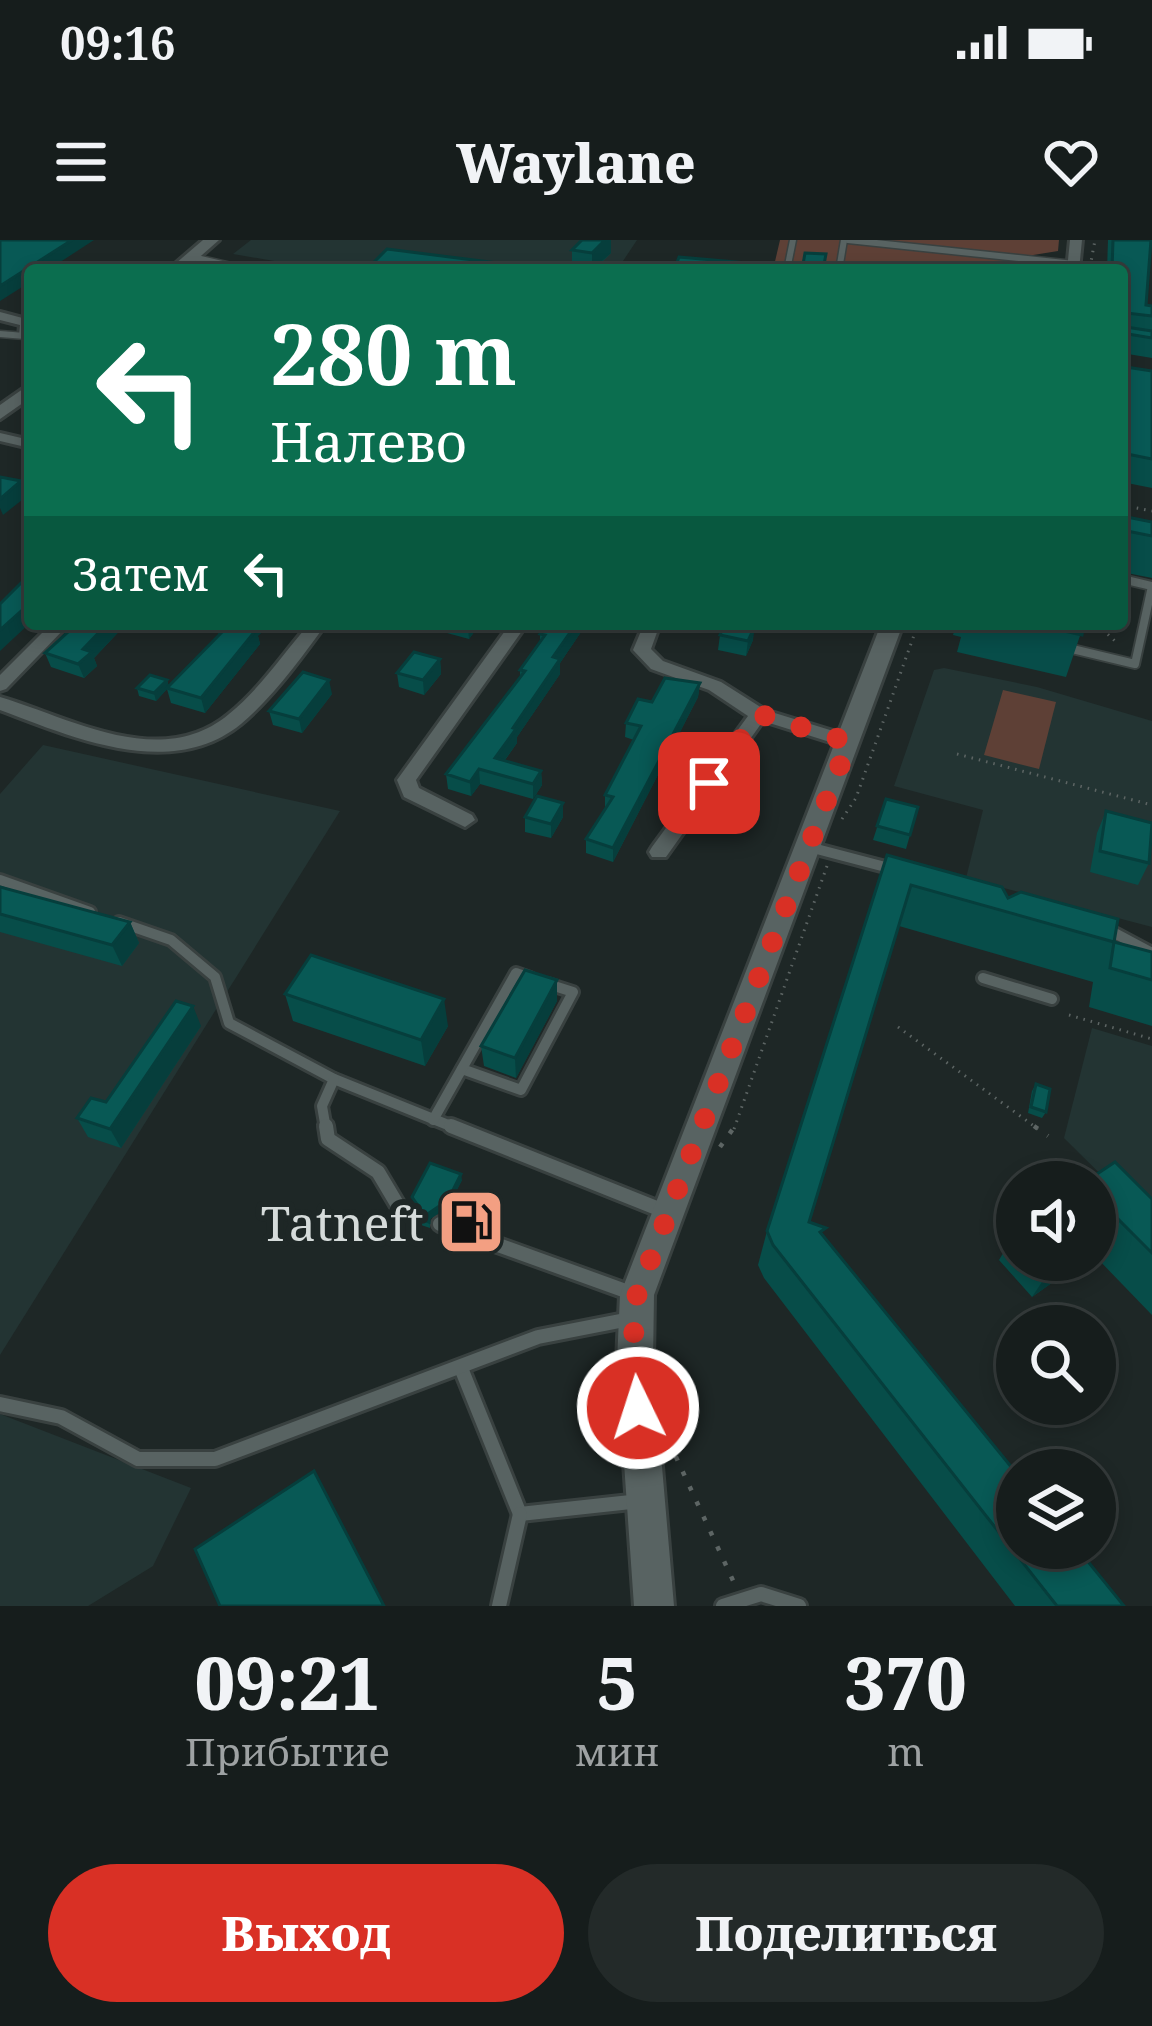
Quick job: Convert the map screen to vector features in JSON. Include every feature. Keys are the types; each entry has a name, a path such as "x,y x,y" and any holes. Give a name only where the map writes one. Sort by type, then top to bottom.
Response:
{"street":[{"path":"183,264 212,240"},
{"path":"0,414 24,394"},
{"path":"0,685 55,630"},
{"path":"0,703 106,741 130,745 177,742 227,726 313,630"},
{"path":"465,820 411,792 406,780 515,630"},
{"path":"649,630 642,645 649,660 715,686 759,714 849,742"},
{"path":"654,1606 635,1307 667,1213 820,850 849,742 890,630"},
{"path":"659,852 759,714"}],"lane":[{"path":"846,240 1054,264"},
{"path":"192,257 222,264"},
{"path":"1015,258 1016,264"},
{"path":"1044,642 1136,661 1152,586 1128,580"},
{"path":"820,850 917,876"},
{"path":"0,880 171,940 215,977 229,1023 334,1079 667,1213"},
{"path":"1097,925 1152,953"},
{"path":"434,1120 462,1069 517,974 573,992 521,1090 462,1069"},
{"path":"982,978 1052,999"},
{"path":"334,1079 322,1106 328,1139 378,1172 400,1210 409,1213"},
{"path":"440,1224 635,1307"},
{"path":"0,1404 61,1417 138,1459 215,1459 538,1337 635,1307"},
{"path":"460,1368 520,1514 499,1606"},
{"path":"520,1514 646,1500"},
{"path":"723,1606 740,1596 775,1594 799,1606"}],"path":[{"path":"714,1154 733,1132 820,850 856,798 916,630"},
{"path":"1103,630 1136,661"},
{"path":"957,754 1152,806"},
{"path":"1069,1015 1152,1039"},
{"path":"898,1027 1048,1136"},
{"path":"668,1413 676,1457 740,1596"}],"shaded area":[{"path":"251,240 637,240 621,264 291,264 233,254"},
{"path":"780,240 1059,240 1058,251 1027,256 1028,264 774,264"},
{"path":"944,668 1037,687 1152,721 1152,927 966,878 983,810 894,786 934,670"},
{"path":"1003,690 1056,702 1039,769 984,755"},
{"path":"43,745 340,811 0,1355 0,794"},
{"path":"1092,1028 1152,1046 1152,1225 1116,1189 1116,1161 1087,1161 1064,1138"},
{"path":"0,1414 191,1488 153,1566 88,1606 0,1606"}],"building":[{"path":"0,240 72,240 34,264 24,264 24,271 0,286"},
{"path":"582,240 605,240 592,253 572,250"},
{"path":"1113,240 1151,240 1146,305 1152,306 1152,316 1128,313 1128,264 1112,264"},
{"path":"387,249 497,263 496,264 372,264"},
{"path":"805,253 826,254 824,264 803,264"},
{"path":"679,257 748,263 748,264 676,264"},
{"path":"1128,327 1152,331 1152,338 1128,334"},
{"path":"1128,367 1152,371 1152,459 1128,454"},
{"path":"0,477 21,481 0,499"},
{"path":"1128,517 1152,522 1152,536 1128,531"},
{"path":"24,580 24,608 0,630 0,604"},
{"path":"70,630 101,630 83,649 92,652 78,664 45,653"},
{"path":"224,630 256,630 201,698 167,688"},
{"path":"543,630 572,630 553,657 560,659 495,758 541,771 533,784 479,769 470,782 446,774 525,671 520,670 545,635 540,634"},
{"path":"722,630 753,630 748,641 720,635"},
{"path":"414,652 440,659 423,680 397,673"},
{"path":"303,672 329,680 299,719 269,711"},
{"path":"150,675 167,680 154,693 137,688"},
{"path":"665,678 700,683 613,848 586,839 613,797 605,795 641,726 626,723 638,699 652,702"},
{"path":"537,796 563,803 551,824 525,817"},
{"path":"886,799 918,807 910,835 877,826"},
{"path":"1106,811 1152,823 1149,863 1100,851"},
{"path":"887,855 1002,887 1008,898 1021,892 1118,919 1114,942 911,885 809,1222 826,1228 820,1232 997,1449 996,1528 773,1245 767,1231"},
{"path":"0,887 130,922 112,945 0,914"},
{"path":"1114,942 1152,952 1152,980 1110,968"},
{"path":"311,955 444,999 421,1040 285,994"},
{"path":"525,970 557,980 515,1058 481,1046"},
{"path":"176,1001 193,1006 110,1129 77,1118 91,1098 106,1102"},
{"path":"1036,1084 1050,1089 1046,1112 1031,1107"},
{"path":"430,1163 461,1174 448,1200 485,1211 481,1221 438,1207 429,1213 429,1222 413,1216 419,1207 412,1197"},
{"path":"1116,1163 1152,1199 1152,1253 1118,1219"},
{"path":"314,1471 384,1606 220,1606 195,1549"},
{"path":"1028,1569 1094,1569 1124,1606 1057,1606"}],"place":[{"name":"Tatneft","path":"471,1222"}],"route":[{"path":"638,1408 633,1318 637,1295 849,742 759,714 709,783"}]}
